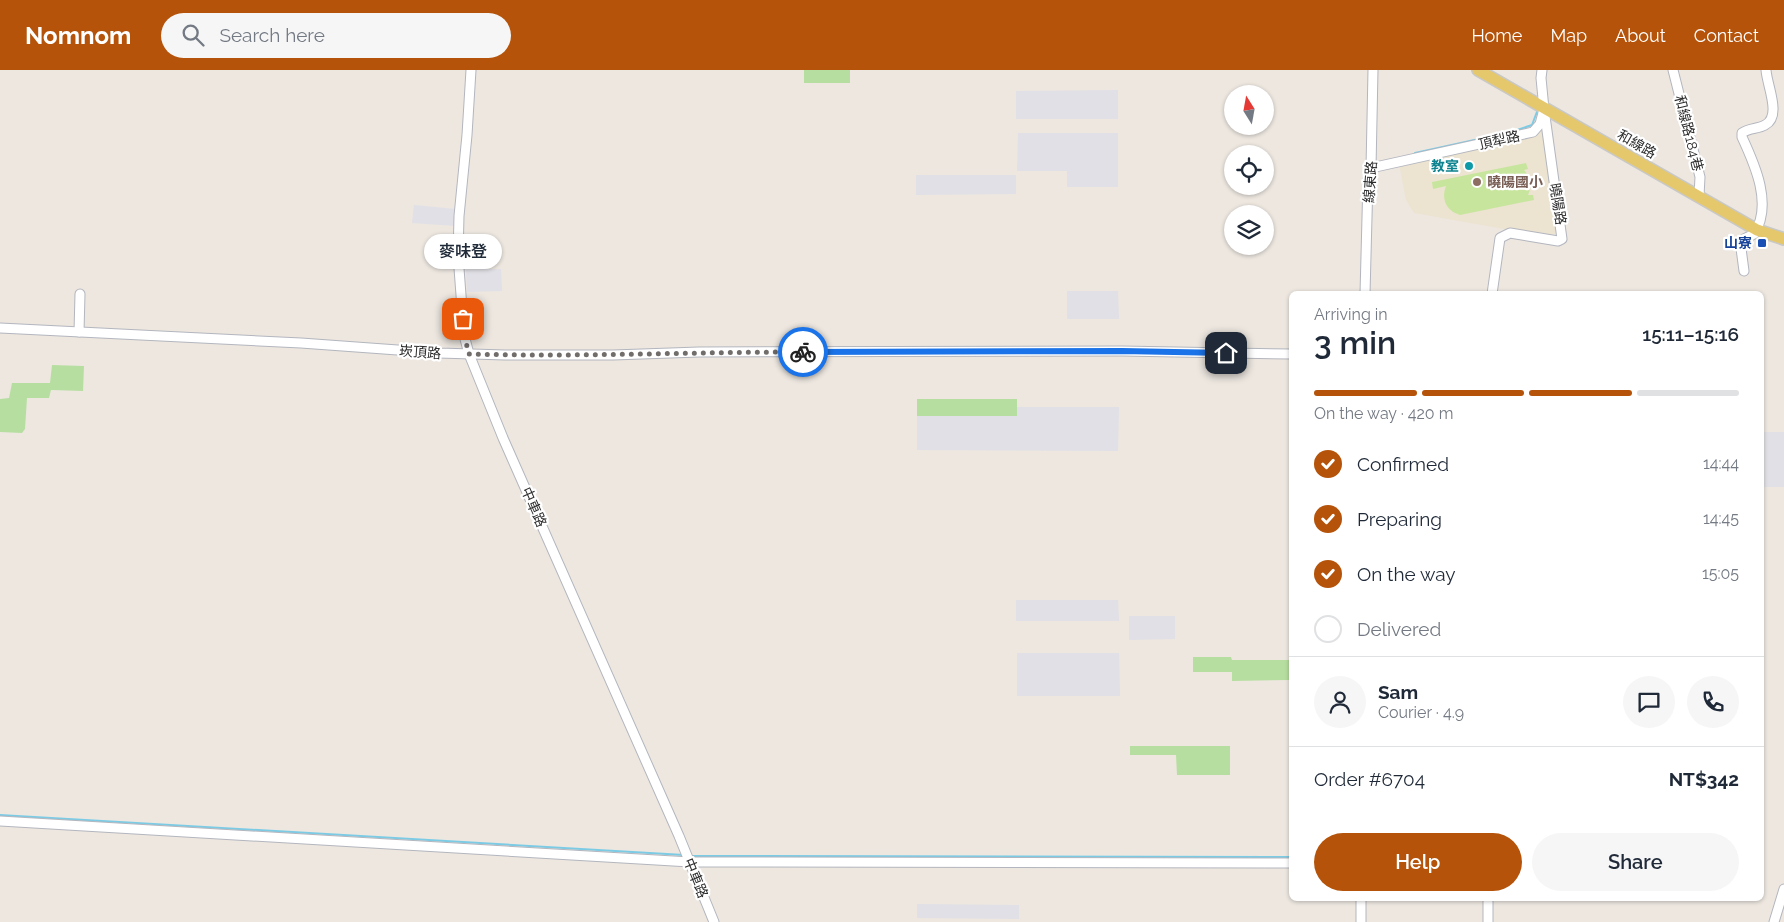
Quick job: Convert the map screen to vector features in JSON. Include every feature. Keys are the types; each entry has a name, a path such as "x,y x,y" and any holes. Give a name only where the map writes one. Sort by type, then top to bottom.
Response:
{"main road":[{"name":"和線路","path":"1478,70 1757,230 1784,239"}],"street":[{"name":"中車路","path":"471,70 468,135 459,216 458,255 464,335 469,354 503,438 690,862 714,922"},
{"name":"線東路","path":"1365,291 1368,179 1371,168 1373,70"},
{"path":"1542,70 1544,109"},
{"name":"和線路184巷","path":"1673,70 1700,177 1699,196"},
{"path":"1744,271 1740,241 1750,238 1757,230 1762,217 1761,196 1756,167 1742,137 1742,133 1763,127 1771,121 1774,115 1774,106 1766,70"},
{"name":"頂犁路","path":"1371,168 1533,132 1540,124 1544,109"},
{"name":"曉陽路","path":"1492,291 1500,238 1504,235 1510,234 1558,241 1562,239 1544,109"},
{"path":"79,332 80,294"},
{"name":"崁頂路","path":"0,328 301,343 469,354 613,355 699,352 1122,351 1289,354"},
{"path":"0,821 690,862 1289,863"},
{"path":"1774,922 1784,889"},
{"path":"1361,901 1361,922"},
{"path":"1488,901 1488,922"}],"shaded area":[{"path":"1118,90 1118,119 1016,119 1016,91"},
{"name":"曉陽國小","path":"1543,128 1560,233 1543,236 1414,213 1406,200 1399,164 1536,133"},
{"path":"1018,133 1118,133 1118,187 1067,187 1067,171 1017,171"},
{"path":"916,175 1016,175 1016,194 916,195"},
{"path":"414,205 456,209 456,226 412,223"},
{"path":"466,269 501,269 502,291 467,292"},
{"path":"1067,291 1118,291 1119,319 1067,319"},
{"path":"1017,407 1119,407 1118,451 917,450 917,416 1017,416"},
{"path":"1764,432 1784,432 1784,487 1764,487"},
{"path":"1016,600 1118,600 1119,621 1016,621"},
{"path":"1129,616 1175,616 1175,639 1129,640"},
{"path":"1017,653 1119,653 1120,696 1017,696"},
{"path":"917,904 1019,905 1019,919 917,918"}],"green space":[{"path":"804,70 850,70 850,83 804,83"},
{"path":"1526,163 1528,169 1524,170 1530,185 1528,195 1533,195 1534,200 1460,215 1451,211 1446,204 1444,195 1446,186 1433,189 1432,182"},
{"path":"52,365 84,366 83,391 51,390 49,398 27,398 25,429 22,433 0,432 0,399 9,398 12,383 50,383"},
{"path":"917,399 1017,399 1017,416 917,416"},
{"path":"1193,657 1231,657 1232,660 1289,660 1289,680 1232,681 1232,672 1193,672"},
{"path":"1130,746 1230,746 1230,775 1177,775 1176,755 1130,755"}],"waterway":[{"path":"1415,153 1511,132 1532,125 1538,109"},
{"path":"0,815 684,855"},
{"path":"691,856 1289,857"}],"way so far":[{"path":"463,319 464,335 469,354 613,355 699,352 803,352"}],"place":[{"name":"教室","path":"1469,166"},
{"name":"曉陽國小","path":"1477,182"},
{"name":"山寮","path":"1762,243"},
{"name":"麥味登","path":"463,319"}],"route":[{"path":"803,352 1122,351 1226,353"}]}
